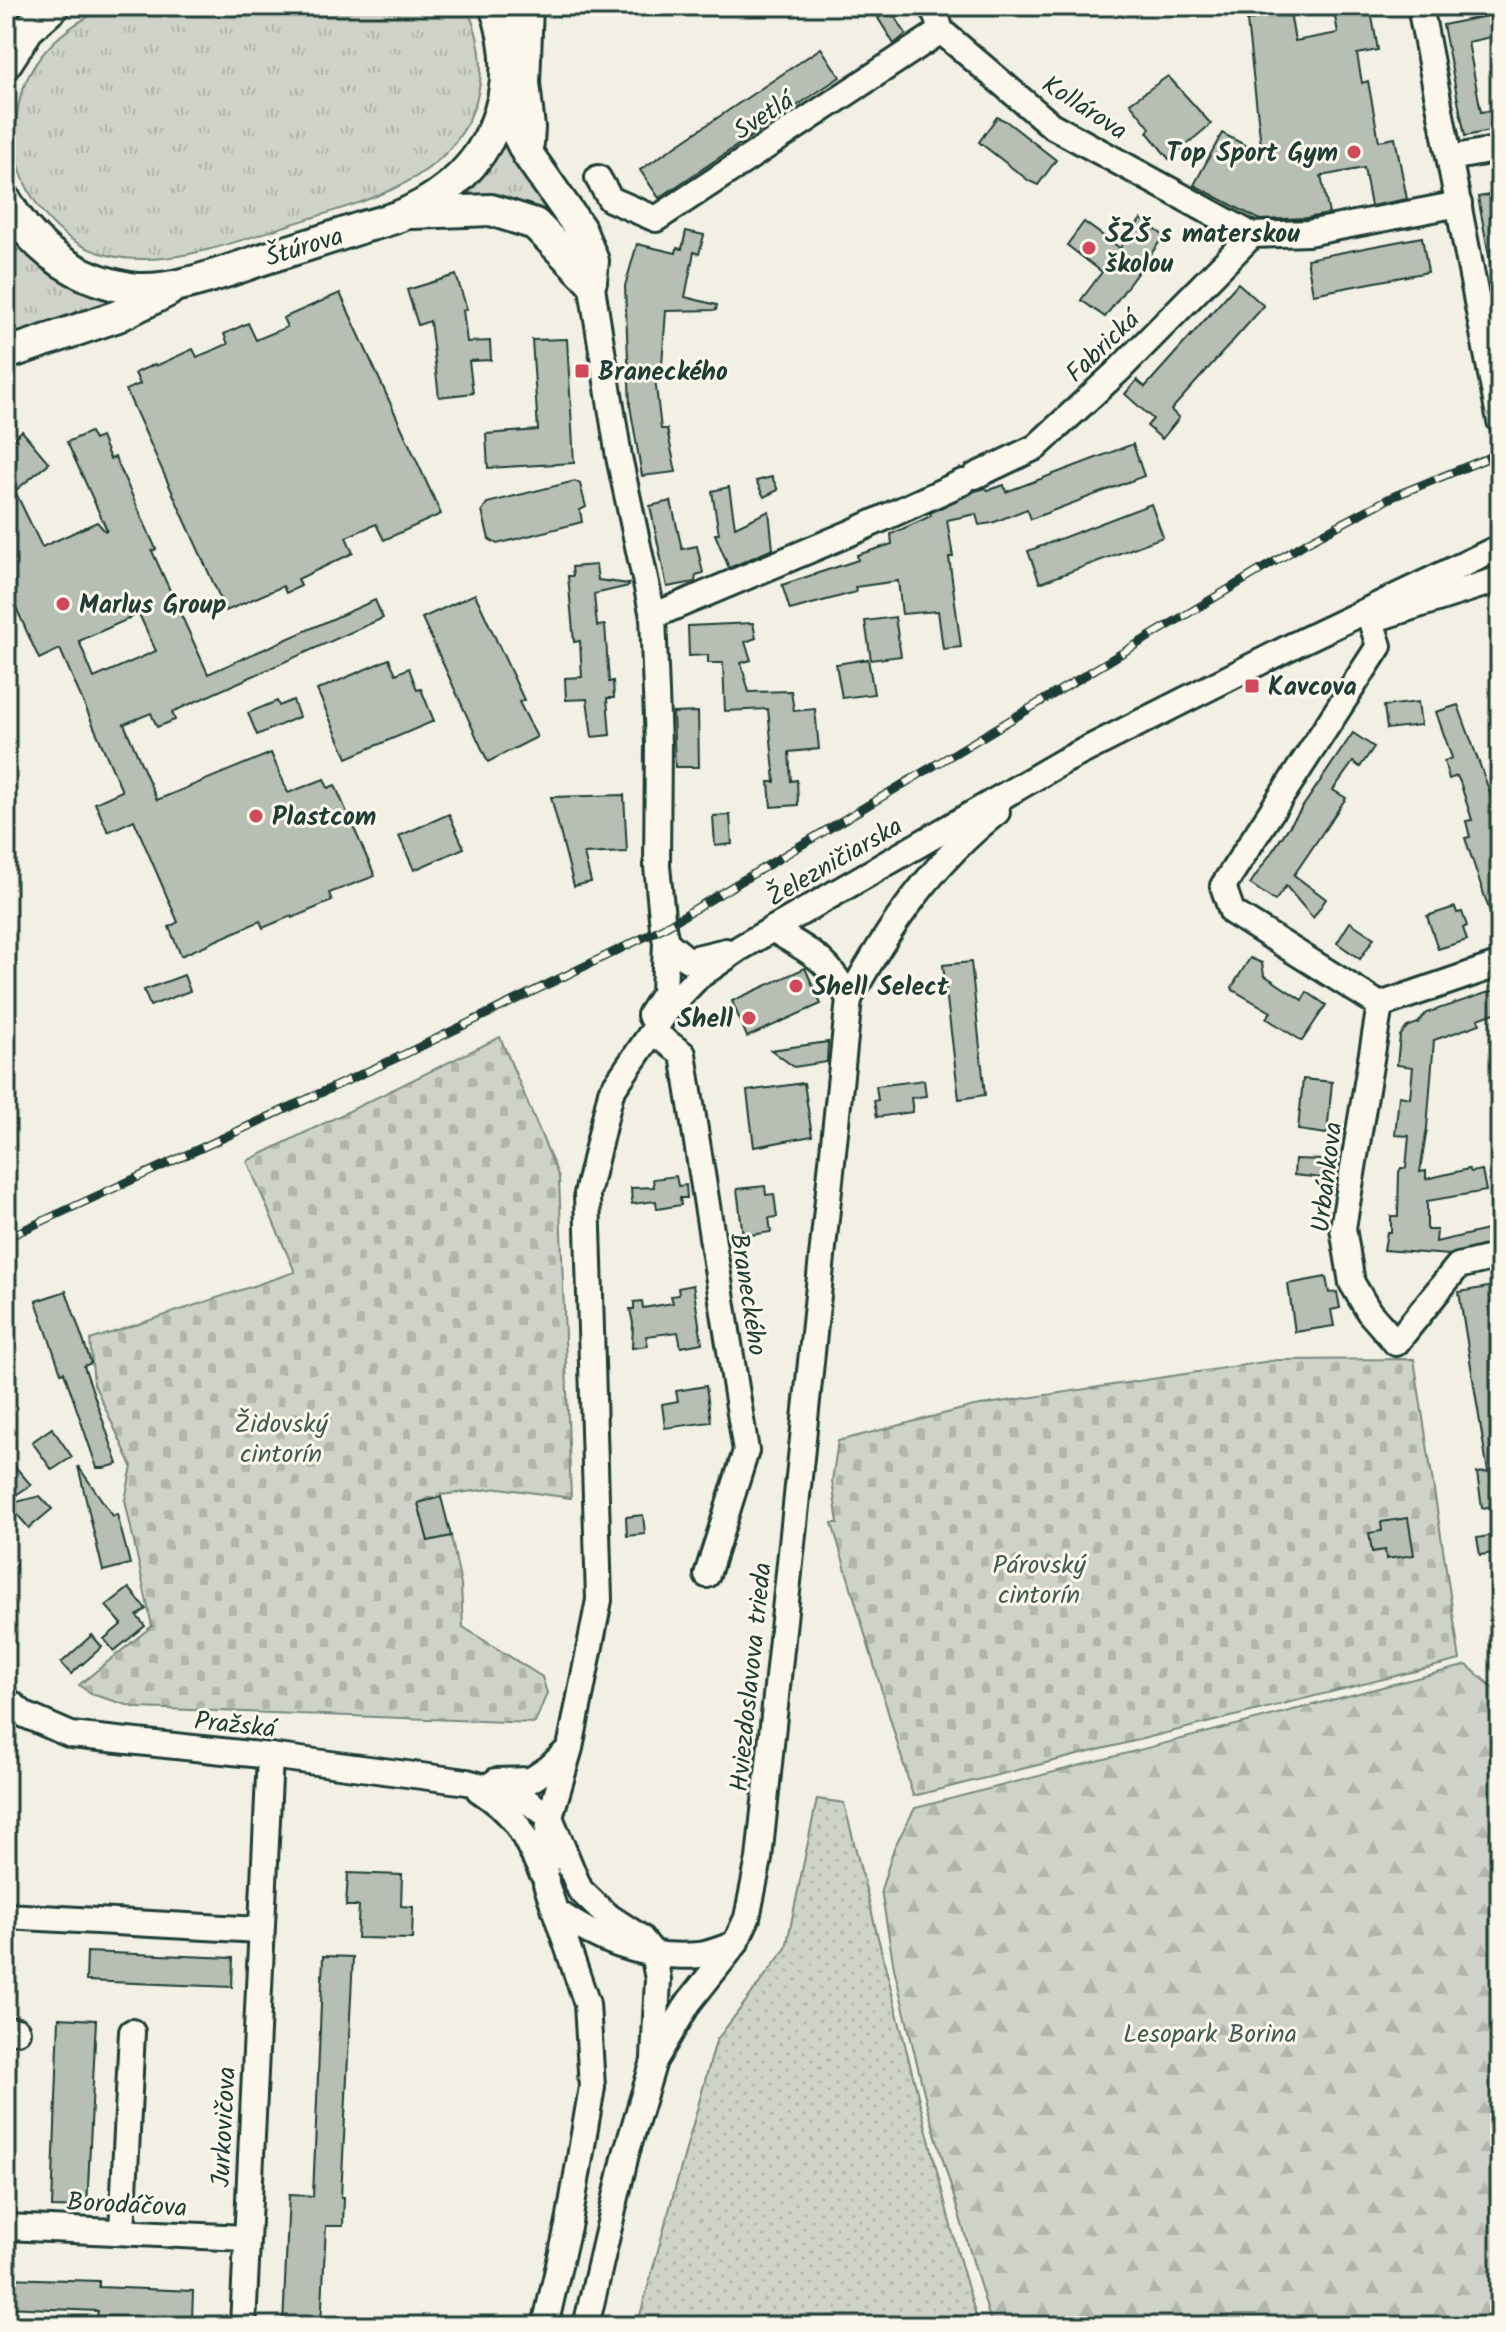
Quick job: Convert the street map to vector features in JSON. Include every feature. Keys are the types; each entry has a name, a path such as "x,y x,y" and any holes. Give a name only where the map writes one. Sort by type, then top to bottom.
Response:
{"main road":[{"path":"6,63 28,29 54,6"},
{"path":"527,6 524,83 529,128 527,153"},
{"name":"Štúrova","path":"6,201 17,221 35,242 79,273 134,289 180,285 407,213 442,194 467,171 488,141 503,105 507,58 503,12"},
{"path":"503,105 527,153 580,229 593,261 591,281"},
{"path":"407,213 491,210 535,224 591,281"},
{"path":"6,354 118,316 180,285"}],"street":[{"path":"933,6 941,31"},
{"path":"1427,7 1450,158 1500,421"},
{"name":"Svetlá","path":"598,178 610,199 656,219 941,31"},
{"name":"Kollárova","path":"941,31 1051,125 1252,235"},
{"path":"1450,158 1500,149"},
{"path":"1252,235 1308,233 1459,204"},
{"name":"Fabrická","path":"653,616 1036,447 1118,371 1252,235"},
{"path":"546,1884 545,1855 550,1817 570,1748 599,1600 587,1194 611,1092 627,1051 664,993 666,942 657,866 658,744 653,616 619,457 591,281"},
{"name":"Železničiarska","path":"653,1032 670,1006 698,977 740,948 1062,762 1294,645 1499,551"},
{"name":"Železničiarska","path":"1294,645 1500,579"},
{"path":"1371,621 1379,646 1223,886 1232,912 1380,1005 1500,964"},
{"name":"Železničiarska","path":"849,999 876,950 931,874 980,826 1062,762"},
{"path":"772,929 815,954 837,976 849,999"},
{"path":"666,942 688,960 740,948"},
{"name":"Hviezdoslavova trieda","path":"586,2326 626,2154 654,2061 689,2002 735,1944 747,1918 759,1859 849,999"},
{"name":"Urbánkova","path":"1380,1005 1343,1228 1352,1283 1369,1312 1396,1343 1458,1266 1500,1256"},
{"path":"611,1092 653,1032"},
{"name":"Braneckého","path":"653,1032 683,1054 746,1451 707,1575"},
{"name":"Pražská","path":"6,1699 25,1715 71,1735 270,1756 467,1782"},
{"path":"467,1782 531,1780 570,1748"},
{"name":"Jurkovičova","path":"243,2326 270,1756"},
{"path":"467,1782 520,1796 550,1817 580,1890 605,1914 640,1937 653,1953 658,1979 654,2061"},
{"path":"467,1782 494,1799 519,1823 557,1912 587,2004 592,2087 569,2222 545,2326"},
{"path":"557,1912 586,1932 624,1947 653,1953 700,1955 735,1944"},
{"path":"6,1916 260,1930"},
{"path":"122,2231 132,2032"},
{"name":"Borodáčova","path":"6,2227 246,2238"}],"green space":[{"path":"111,6 466,6 480,49 478,94 467,124 450,149 403,184 347,207 223,246 156,259 123,258 92,250 63,233 38,206 21,173 15,139 21,95 37,62 77,23"},
{"path":"507,142 545,210 537,212 465,195 500,145"},
{"path":"24,249 44,267 109,296 112,302 108,306 6,337 6,298 13,284 15,252"},
{"name":"Židovský cintorín","path":"500,1037 559,1177 571,1498 500,1488 430,1497 418,1503 428,1541 451,1536 461,1585 463,1627 542,1677 547,1693 535,1723 137,1708 91,1694 79,1685 152,1626 125,1500 132,1466 94,1384 90,1340 295,1272 247,1161"},
{"name":"Párovský cintorín","path":"1414,1359 1460,1660 913,1796 832,1523 838,1523 832,1481 838,1441 974,1406 1277,1360"},
{"name":"Lesopark Borina","path":"1467,1665 1500,1694 1500,2326 992,2326 928,2109 894,1968 881,1890 894,1848 915,1808"},
{"path":"817,1799 844,1803 979,2326 637,2326 716,2041 786,1948"}],"building":[{"path":"1333,6 1370,6 1378,50 1357,54 1362,83 1368,81 1379,141 1395,138 1407,199 1371,206 1364,168 1321,176 1329,214 1260,220 1194,185 1222,133 1262,154 1247,21 1289,7 1295,41 1338,33"},
{"path":"891,10 906,34 894,44 878,18"},
{"path":"1500,13 1500,35 1468,42 1481,112 1500,109 1500,129 1465,136 1443,25"},
{"path":"821,48 840,77 659,198 640,170"},
{"path":"1168,76 1211,124 1169,159 1147,132 1150,128 1130,103"},
{"path":"997,117 1056,160 1038,185 979,142"},
{"path":"1500,193 1500,271 1492,272 1478,197"},
{"path":"1141,219 1164,236 1105,317 1081,300 1102,272 1067,245 1084,222 1120,248"},
{"path":"686,231 704,235 699,254 694,252 685,297 717,305 716,310 666,311 661,378 655,378 661,429 667,429 676,472 642,476 630,406 625,286 637,244 676,253 677,248 682,249"},
{"path":"1422,237 1428,272 1313,294 1307,259"},
{"path":"456,275 467,309 463,310 467,342 490,341 491,360 469,361 473,393 439,397 430,321 418,325 407,290"},
{"path":"1238,283 1264,306 1171,410 1179,418 1162,439 1147,426 1153,419 1125,394 1137,380 1145,387"},
{"path":"340,293 441,514 384,540 376,524 346,537 353,553 298,579 301,586 286,593 283,586 226,611 126,390 140,384 135,373 193,349 197,357 228,344 224,334 248,323 256,340 287,327 283,318"},
{"path":"567,339 574,463 488,468 486,434 538,430 532,340"},
{"path":"22,431 49,463 15,491 42,547 97,522 107,530 67,442 90,432 94,440 101,437 110,459 115,457 156,549 152,551 208,674 375,600 383,618 172,712 175,720 157,727 151,713 124,724 157,800 271,753 288,793 324,779 328,788 335,785 375,876 329,893 332,901 292,918 263,928 260,921 181,956 169,927 178,922 134,820 108,832 95,803 122,791 60,649 39,659 6,585 6,444","holes":["139,614 156,651 94,678 79,641"]},
{"path":"1133,444 1144,476 1031,519 1027,509 979,525 976,514 947,520 961,647 943,649 938,611 902,614 898,581 855,587 856,592 790,610 782,585 858,560 857,555 892,544 891,534 975,491 1004,485 1006,492"},
{"path":"772,477 778,490 764,497 756,481"},
{"path":"575,481 580,484 586,507 580,510 582,522 497,544 489,539 482,511 487,503"},
{"path":"729,487 735,527 769,511 773,549 729,568 715,534 719,534 712,491"},
{"path":"671,501 682,549 697,546 703,573 696,575 695,582 667,587 650,506"},
{"path":"1151,504 1163,537 1040,583 1028,551"},
{"path":"596,565 598,580 629,586 594,594 597,626 605,625 609,682 613,681 614,698 607,698 610,735 592,737 587,699 566,700 565,678 582,677 580,641 574,642 568,576 573,576 572,567"},
{"path":"475,594 524,700 519,702 537,737 488,762 422,618"},
{"path":"895,617 901,656 871,660 865,621"},
{"path":"753,623 756,638 745,642 751,660 741,663 749,692 791,691 794,711 815,709 819,749 789,752 791,781 797,780 798,805 771,807 769,782 775,782 768,709 725,711 723,663 708,663 708,655 689,656 688,626"},
{"path":"389,659 396,674 409,668 434,721 347,758 317,690"},
{"path":"868,659 874,694 842,698 836,664"},
{"path":"293,700 299,717 257,735 248,713 277,701 279,706"},
{"path":"1418,702 1421,725 1387,729 1384,706"},
{"path":"1458,705 1500,820 1500,933 1497,933 1465,838 1470,837 1466,821 1472,820 1460,782 1457,776 1449,779 1444,761 1452,758 1436,712"},
{"path":"698,712 699,767 675,767 673,713"},
{"path":"1353,733 1374,747 1360,767 1353,762 1333,790 1346,798 1294,875 1326,899 1313,918 1286,886 1275,901 1250,884"},
{"path":"624,795 627,852 584,854 591,882 574,886 551,797"},
{"path":"449,814 464,848 414,870 399,836"},
{"path":"730,815 732,844 715,846 713,816"},
{"path":"1455,907 1457,913 1462,912 1467,926 1463,928 1467,940 1438,949 1427,916"},
{"path":"1350,922 1374,938 1360,959 1337,943"},
{"path":"1250,958 1262,963 1264,975 1302,1000 1307,992 1326,1005 1302,1041 1266,1018 1271,1012 1233,990"},
{"path":"971,962 985,1095 959,1099 943,965"},
{"path":"805,968 821,1004 747,1037 732,1001"},
{"path":"184,975 190,991 150,1006 144,990"},
{"path":"1495,990 1500,1011 1478,1019 1480,1024 1434,1040 1420,1172 1426,1171 1426,1179 1469,1169 1471,1172 1482,1170 1486,1191 1427,1201 1427,1230 1437,1230 1436,1242 1500,1227 1500,1241 1449,1255 1384,1250 1387,1232 1391,1232 1391,1216 1398,1216 1399,1172 1401,1168 1406,1168 1409,1136 1395,1135 1399,1096 1410,1098 1413,1067 1397,1065 1400,1036 1426,1013"},
{"path":"828,1042 827,1062 794,1067 771,1050"},
{"path":"1303,1079 1332,1082 1327,1134 1298,1130"},
{"path":"924,1080 926,1096 911,1098 913,1112 877,1117 874,1101 878,1100 876,1086"},
{"path":"804,1083 812,1136 754,1147 747,1091"},
{"path":"1295,1159 1324,1160 1322,1178 1294,1175"},
{"path":"676,1176 678,1186 686,1185 687,1198 680,1198 681,1205 657,1209 656,1201 632,1204 631,1188 654,1187 653,1179"},
{"path":"765,1186 766,1195 774,1194 777,1217 769,1218 771,1232 743,1236 737,1189"},
{"path":"1326,1277 1329,1293 1337,1292 1340,1308 1331,1310 1334,1326 1295,1332 1288,1284"},
{"path":"693,1285 702,1343 681,1347 678,1332 646,1336 648,1346 632,1348 630,1309 634,1309 634,1302 642,1301 643,1308 673,1303 671,1296 679,1295 678,1288"},
{"path":"1500,1285 1500,1505 1482,1508 1477,1473 1488,1472 1459,1292"},
{"path":"66,1291 91,1363 84,1366 118,1464 104,1468 97,1468 36,1301"},
{"path":"706,1386 711,1422 665,1428 662,1404 678,1401 676,1391"},
{"path":"52,1428 72,1457 52,1470 32,1442"},
{"path":"6,1456 31,1485 6,1501"},
{"path":"78,1466 113,1516 117,1514 130,1564 103,1571"},
{"path":"40,1496 52,1509 29,1528 8,1504"},
{"path":"441,1497 451,1536 428,1541 418,1503"},
{"path":"643,1515 645,1534 627,1536 626,1517"},
{"path":"1408,1518 1414,1555 1386,1559 1385,1550 1372,1552 1369,1533 1382,1531 1381,1522"},
{"path":"1500,1534 1500,1552 1480,1555 1477,1538"},
{"path":"129,1588 146,1609 137,1616 145,1626 114,1651 104,1639 122,1624 106,1606"},
{"path":"92,1635 102,1647 71,1674 61,1663"},
{"path":"348,1873 402,1875 401,1906 413,1907 412,1939 357,1938 359,1906 346,1906"},
{"path":"87,1952 233,1958 232,1987 86,1981"},
{"path":"323,1956 353,1957 341,2197 344,2197 343,2226 326,2226 321,2326 283,2326 289,2195 313,2196"},
{"path":"59,2018 96,2020 87,2208 52,2207"},
{"path":"6,2278 99,2281 99,2287 193,2291 192,2320 97,2316 98,2311 6,2307"}],"railway":[{"path":"6,1238 405,1054 663,928 1309,541 1392,497 1500,453"}],"place":[{"name":"Top Sport Gym","path":"1354,152"},
{"name":"ŠZŠ s materskou školou","path":"1089,248"},
{"name":"Braneckého","path":"582,371"},
{"name":"Marlus Group","path":"63,604"},
{"name":"Kavcova","path":"1252,686"},
{"name":"Plastcom","path":"256,816"},
{"name":"Shell Select","path":"796,986"},
{"name":"Shell","path":"749,1018"}]}
